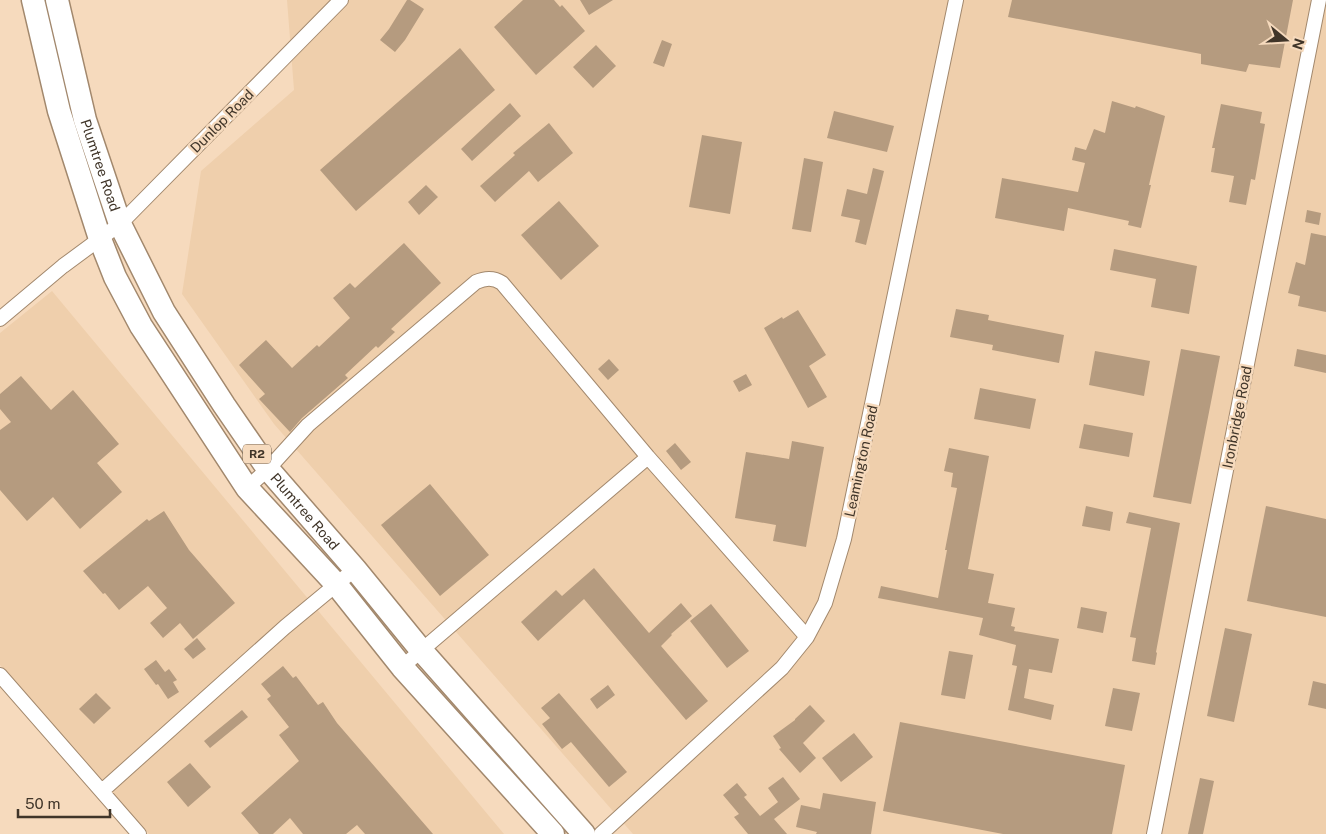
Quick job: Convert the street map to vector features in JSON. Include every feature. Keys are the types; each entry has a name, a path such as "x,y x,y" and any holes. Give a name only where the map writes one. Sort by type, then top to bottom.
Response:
{"highway":[{"name":"Plumtree Road","path":"33,0 59,111 100,239 115,276 141,326 247,488 336,584 402,667 554,834"},
{"name":"Plumtree Road","path":"57,0 85,120 120,224 164,312 224,406 268,469 422,650 584,834"}],"street":[{"name":"Dunlop Road","path":"0,319 63,266 120,224 341,0"},
{"name":"Leamington Road","path":"602,834 782,668 806,637 825,603 844,539 956,0"},
{"name":"Ironbridge Road","path":"1154,834 1319,0"},
{"path":"247,488 268,469 316,418 476,282 489,278 496,279 502,283 648,457 806,637"},
{"path":"402,667 648,457"},
{"path":"102,791 285,626 354,569"},
{"path":"0,675 139,834"}],"shaded area":[{"path":"287,0 1326,0 1326,834 633,834 274,424 182,294 201,171 294,90"},
{"path":"52,291 504,834 149,834 0,665 0,333"}],"building":[{"path":"407,0 424,9 405,40 395,52 380,40"},
{"path":"523,0 554,0 560,7 562,5 585,31 536,75 494,27"},
{"path":"580,0 613,0 589,15"},
{"path":"1012,0 1293,0 1280,68 1249,64 1246,72 1201,64 1201,54 1008,17"},
{"path":"662,40 672,44 664,67 653,63"},
{"path":"596,45 616,66 593,88 573,67"},
{"path":"460,48 495,90 356,211 320,170"},
{"path":"1112,101 1135,108 1136,106 1165,116 1141,228 1128,225 1129,221 1068,208 1064,231 995,218 1002,178 1078,192 1085,163 1072,160 1075,147 1086,150 1094,129 1105,133"},
{"path":"510,103 521,116 472,161 461,149"},
{"path":"1221,104 1262,112 1260,123 1265,124 1255,180 1251,179 1246,205 1229,202 1234,176 1211,172 1215,148 1212,148"},
{"path":"834,111 894,126 887,152 827,138"},
{"path":"549,123 573,153 538,182 529,171 495,202 480,186 515,155 513,153"},
{"path":"702,135 742,142 730,214 689,207"},
{"path":"804,158 823,162 811,232 792,229"},
{"path":"873,168 884,171 866,245 855,242 860,220 841,216 847,189 867,194"},
{"path":"426,185 438,197 419,215 408,202"},
{"path":"559,201 599,246 561,280 521,235"},
{"path":"1307,210 1321,213 1319,225 1305,222"},
{"path":"1311,233 1326,236 1326,312 1298,306 1300,296 1288,293 1296,262 1305,265"},
{"path":"404,243 441,283 391,329 395,332 378,348 376,346 345,375 348,378 302,418 290,432 259,399 265,394 239,365 266,340 292,368 317,345 319,347 350,318 333,298 350,283 355,288"},
{"path":"1114,249 1197,266 1189,314 1151,307 1156,279 1110,270"},
{"path":"956,309 989,315 988,320 1064,335 1059,363 992,350 993,345 950,337"},
{"path":"798,310 826,355 809,366 827,397 808,408 764,328"},
{"path":"1181,349 1220,356 1191,504 1153,497"},
{"path":"1297,349 1326,355 1326,373 1294,366"},
{"path":"1095,351 1150,361 1144,396 1089,385"},
{"path":"609,359 619,370 608,380 598,369"},
{"path":"746,374 752,385 739,392 733,381"},
{"path":"21,376 51,410 73,390 119,444 97,463 122,492 80,529 53,497 27,521 0,490 0,430 11,422 0,409 0,394"},
{"path":"980,388 1036,399 1030,429 974,419"},
{"path":"1084,424 1133,433 1129,457 1079,448"},
{"path":"792,441 824,447 806,547 773,541 776,525 735,518 746,452 789,459"},
{"path":"675,443 691,462 681,470 666,451"},
{"path":"949,448 989,456 968,569 994,574 988,603 1015,608 1011,626 1015,627 1014,631 1059,639 1052,673 1029,669 1024,698 1054,705 1051,720 1008,710 1017,666 1012,665 1016,645 979,635 983,618 878,598 881,586 938,598 957,488 951,487 953,473 944,471"},
{"path":"430,484 489,555 440,596 381,525"},
{"path":"1086,506 1113,512 1110,531 1082,526"},
{"path":"1266,506 1326,519 1326,617 1247,601"},
{"path":"164,511 189,550 235,603 193,639 180,623 163,638 150,623 167,608 148,586 119,610 83,571 147,519 149,521"},
{"path":"1129,512 1180,523 1155,665 1132,661 1136,638 1130,637 1151,528 1126,523"},
{"path":"594,568 649,633 681,603 692,616 671,634 661,646 708,701 686,720 584,599 538,641 521,622 556,590 562,596"},
{"path":"711,604 749,651 727,668 690,621"},
{"path":"1081,607 1107,612 1103,633 1077,628"},
{"path":"1225,628 1252,634 1234,722 1207,716"},
{"path":"197,638 206,649 193,659 184,649"},
{"path":"949,651 973,655 965,699 941,695"},
{"path":"156,660 165,672 169,669 177,680 173,682 179,692 168,699 158,684 156,685 144,669"},
{"path":"283,666 293,678 296,676 318,705 323,702 337,723 433,834 365,834 357,825 346,834 303,834 290,818 273,834 259,834 241,813 299,761 279,735 289,727 267,699 271,696 261,684"},
{"path":"1313,681 1326,684 1326,709 1308,705"},
{"path":"608,685 615,695 597,709 590,699"},
{"path":"1113,688 1140,693 1132,731 1105,726"},
{"path":"96,693 111,708 94,724 79,709"},
{"path":"559,693 627,772 609,787 571,742 562,749 542,724 550,718 541,708"},
{"path":"810,705 825,721 803,743 816,758 800,773 779,749 781,748 773,736 795,720"},
{"path":"242,710 248,717 210,748 204,741"},
{"path":"900,722 1125,765 1112,834 1003,834 883,811"},
{"path":"854,733 873,757 841,782 822,758"},
{"path":"190,763 211,787 188,807 167,782"},
{"path":"783,777 800,799 774,819 787,834 748,834 734,817 739,814 723,795 737,783 747,795 744,797 760,816 778,802 768,788"},
{"path":"1200,778 1214,781 1203,834 1188,834"},
{"path":"823,793 876,802 871,834 816,834 817,832 796,827 801,805 820,809"}]}
